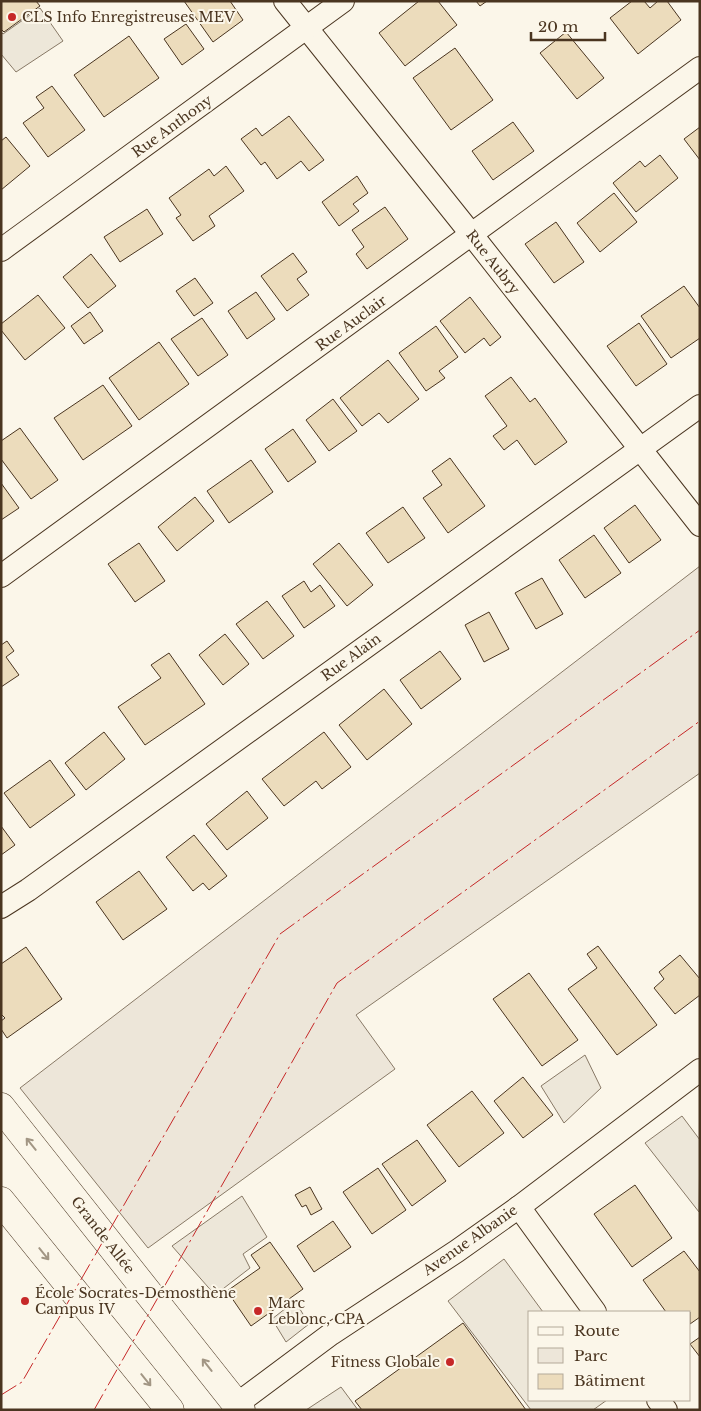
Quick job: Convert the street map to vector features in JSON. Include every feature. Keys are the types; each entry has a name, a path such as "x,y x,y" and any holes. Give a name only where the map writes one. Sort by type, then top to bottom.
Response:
{"main road":[{"name":"Grande Allée","path":"1,1108 239,1407"},
{"path":"1,1201 170,1410"}],"street":[{"name":"Rue Aubry","path":"285,1 700,525"},
{"name":"Rue Anthony","path":"1,250 343,1"},
{"name":"Rue Auclair","path":"1,576 700,68"},
{"name":"Rue Alain","path":"1,907 28,890 700,406"},
{"name":"Avenue Albanie","path":"239,1407 331,1334 457,1251 519,1207 700,1070"},
{"path":"519,1207 594,1311"}],"green space":[{"path":"700,566 700,773 356,1015 395,1069 148,1248 20,1088"}],"shaded area":[{"path":"40,8 63,41 16,72 1,54 1,32 3,34"},
{"path":"585,1055 601,1088 564,1123 541,1086"},
{"path":"682,1116 700,1140 699,1212 645,1143"},
{"path":"242,1196 267,1237 243,1254 250,1268 215,1295 172,1246"},
{"path":"504,1259 542,1311 528,1311 528,1401 606,1401 593,1410 531,1410 448,1301"},
{"path":"295,1301 309,1324 286,1342 272,1319"},
{"path":"341,1387 358,1410 306,1410"}],"building":[{"name":"CLS Info Enregistreuses MEV","path":"1,1 36,1 40,6 4,32 1,29"},
{"path":"184,1 230,1 243,20 213,42"},
{"path":"419,1 438,1 457,25 405,66 379,33"},
{"path":"476,1 487,1 480,6"},
{"path":"632,1 644,1 650,8 658,1 667,1 681,20 638,54 610,18"},
{"path":"186,24 204,49 182,65 164,39"},
{"path":"566,32 604,78 577,99 540,53"},
{"path":"129,36 159,78 104,117 74,75"},
{"path":"455,48 493,100 451,130 413,78"},
{"path":"52,86 85,130 48,157 23,123 44,108 36,97"},
{"path":"289,116 324,160 309,171 301,161 277,179 265,162 261,165 241,139 256,128 262,136"},
{"path":"513,122 534,151 493,180 472,151"},
{"path":"700,127 700,160 684,139"},
{"path":"6,137 30,166 1,190 1,141"},
{"path":"660,155 678,178 636,212 613,183 640,161 645,167"},
{"path":"226,166 244,191 209,216 215,226 193,241 176,218 181,215 169,198 209,169 214,176"},
{"path":"357,176 368,193 353,204 359,211 339,226 322,202"},
{"path":"614,193 637,222 600,252 577,223"},
{"path":"385,207 408,239 367,269 356,254 364,247 352,230"},
{"path":"147,209 163,234 120,262 104,237"},
{"path":"556,222 584,262 554,283 525,244"},
{"path":"293,253 307,272 297,279 309,295 287,311 261,276"},
{"path":"91,254 116,286 88,308 63,277"},
{"path":"195,278 213,303 194,316 176,291"},
{"path":"684,286 700,308 700,338 671,358 641,316"},
{"path":"256,292 275,319 247,339 228,311"},
{"path":"38,295 65,328 25,360 1,330 1,324"},
{"path":"470,297 501,337 490,346 484,338 465,353 440,321"},
{"path":"90,312 103,331 84,344 71,326"},
{"path":"202,318 228,355 198,376 171,339"},
{"path":"639,323 667,364 636,386 607,346"},
{"path":"436,326 458,357 439,371 445,378 426,391 399,353"},
{"path":"159,342 189,384 139,420 109,378"},
{"path":"388,360 419,399 388,423 379,413 362,426 340,398"},
{"path":"511,377 530,402 535,398 567,442 535,465 517,440 504,450 493,436 507,426 485,396"},
{"path":"103,385 132,426 83,460 54,418"},
{"path":"333,399 357,431 329,451 306,420"},
{"path":"20,428 58,480 31,499 1,459 1,441"},
{"path":"293,429 316,462 288,482 265,449"},
{"path":"450,458 485,506 448,533 423,498 442,485 432,471"},
{"path":"251,460 273,492 229,523 207,491"},
{"path":"1,483 19,508 1,520"},
{"path":"195,497 214,521 177,551 158,527"},
{"path":"635,505 661,540 629,563 604,528"},
{"path":"403,507 425,538 388,563 366,533"},
{"path":"594,535 621,573 585,598 559,560"},
{"path":"139,543 165,581 135,602 108,564"},
{"path":"339,543 373,585 347,606 313,564"},
{"path":"542,578 563,614 536,629 515,593"},
{"path":"304,581 311,592 320,585 335,606 304,628 282,596"},
{"path":"267,601 294,636 263,659 236,624"},
{"path":"489,612 509,649 484,662 465,625"},
{"path":"225,634 249,664 223,685 199,655"},
{"path":"7,641 14,651 6,657 19,675 1,687 1,645"},
{"path":"440,651 461,679 421,709 400,680"},
{"path":"169,653 205,704 145,745 118,707 161,678 151,665"},
{"path":"384,689 412,724 367,760 339,725"},
{"path":"104,732 125,759 86,790 65,763"},
{"path":"324,732 351,767 322,789 316,781 284,806 262,779"},
{"path":"50,760 75,795 30,828 4,793"},
{"path":"247,791 268,818 227,850 206,824"},
{"path":"1,826 15,845 1,855"},
{"path":"194,835 227,876 209,890 203,883 193,891 166,857"},
{"path":"139,871 167,909 123,940 96,902"},
{"path":"598,946 657,1025 617,1055 568,989 597,968 587,954"},
{"path":"26,947 62,999 7,1038 1,1029 1,1021 5,1018 1,1014 1,964"},
{"path":"680,955 700,979 700,995 675,1014 654,988 664,979 659,972"},
{"path":"529,973 578,1040 542,1066 493,999"},
{"path":"523,1077 553,1115 523,1138 494,1101"},
{"path":"472,1091 504,1133 459,1167 427,1125"},
{"path":"417,1140 446,1181 412,1206 382,1164"},
{"path":"378,1168 406,1210 372,1234 343,1192"},
{"path":"635,1185 672,1238 632,1267 594,1214"},
{"path":"310,1187 322,1209 311,1215 306,1205 302,1207 295,1195"},
{"path":"333,1221 351,1247 314,1272 297,1246"},
{"path":"270,1242 303,1289 251,1326 227,1291 260,1268 251,1255"},
{"path":"684,1251 700,1272 700,1317 691,1323 691,1311 665,1311 643,1280"},
{"name":"Fitness Globale","path":"463,1323 526,1410 362,1410 355,1401"},
{"path":"700,1337 700,1357 691,1345"}],"power":[{"path":"1,1395 22,1382 280,934 700,630"},
{"path":"94,1410 337,983 700,721"}],"place":[{"name":"CLS Info Enregistreuses MEV","path":"12,17"},
{"name":"École Socrates-Démosthène Campus IV","path":"25,1301"},
{"name":"Marc Leblonc, CPA","path":"258,1311"},
{"name":"Fitness Globale","path":"450,1362"}]}
